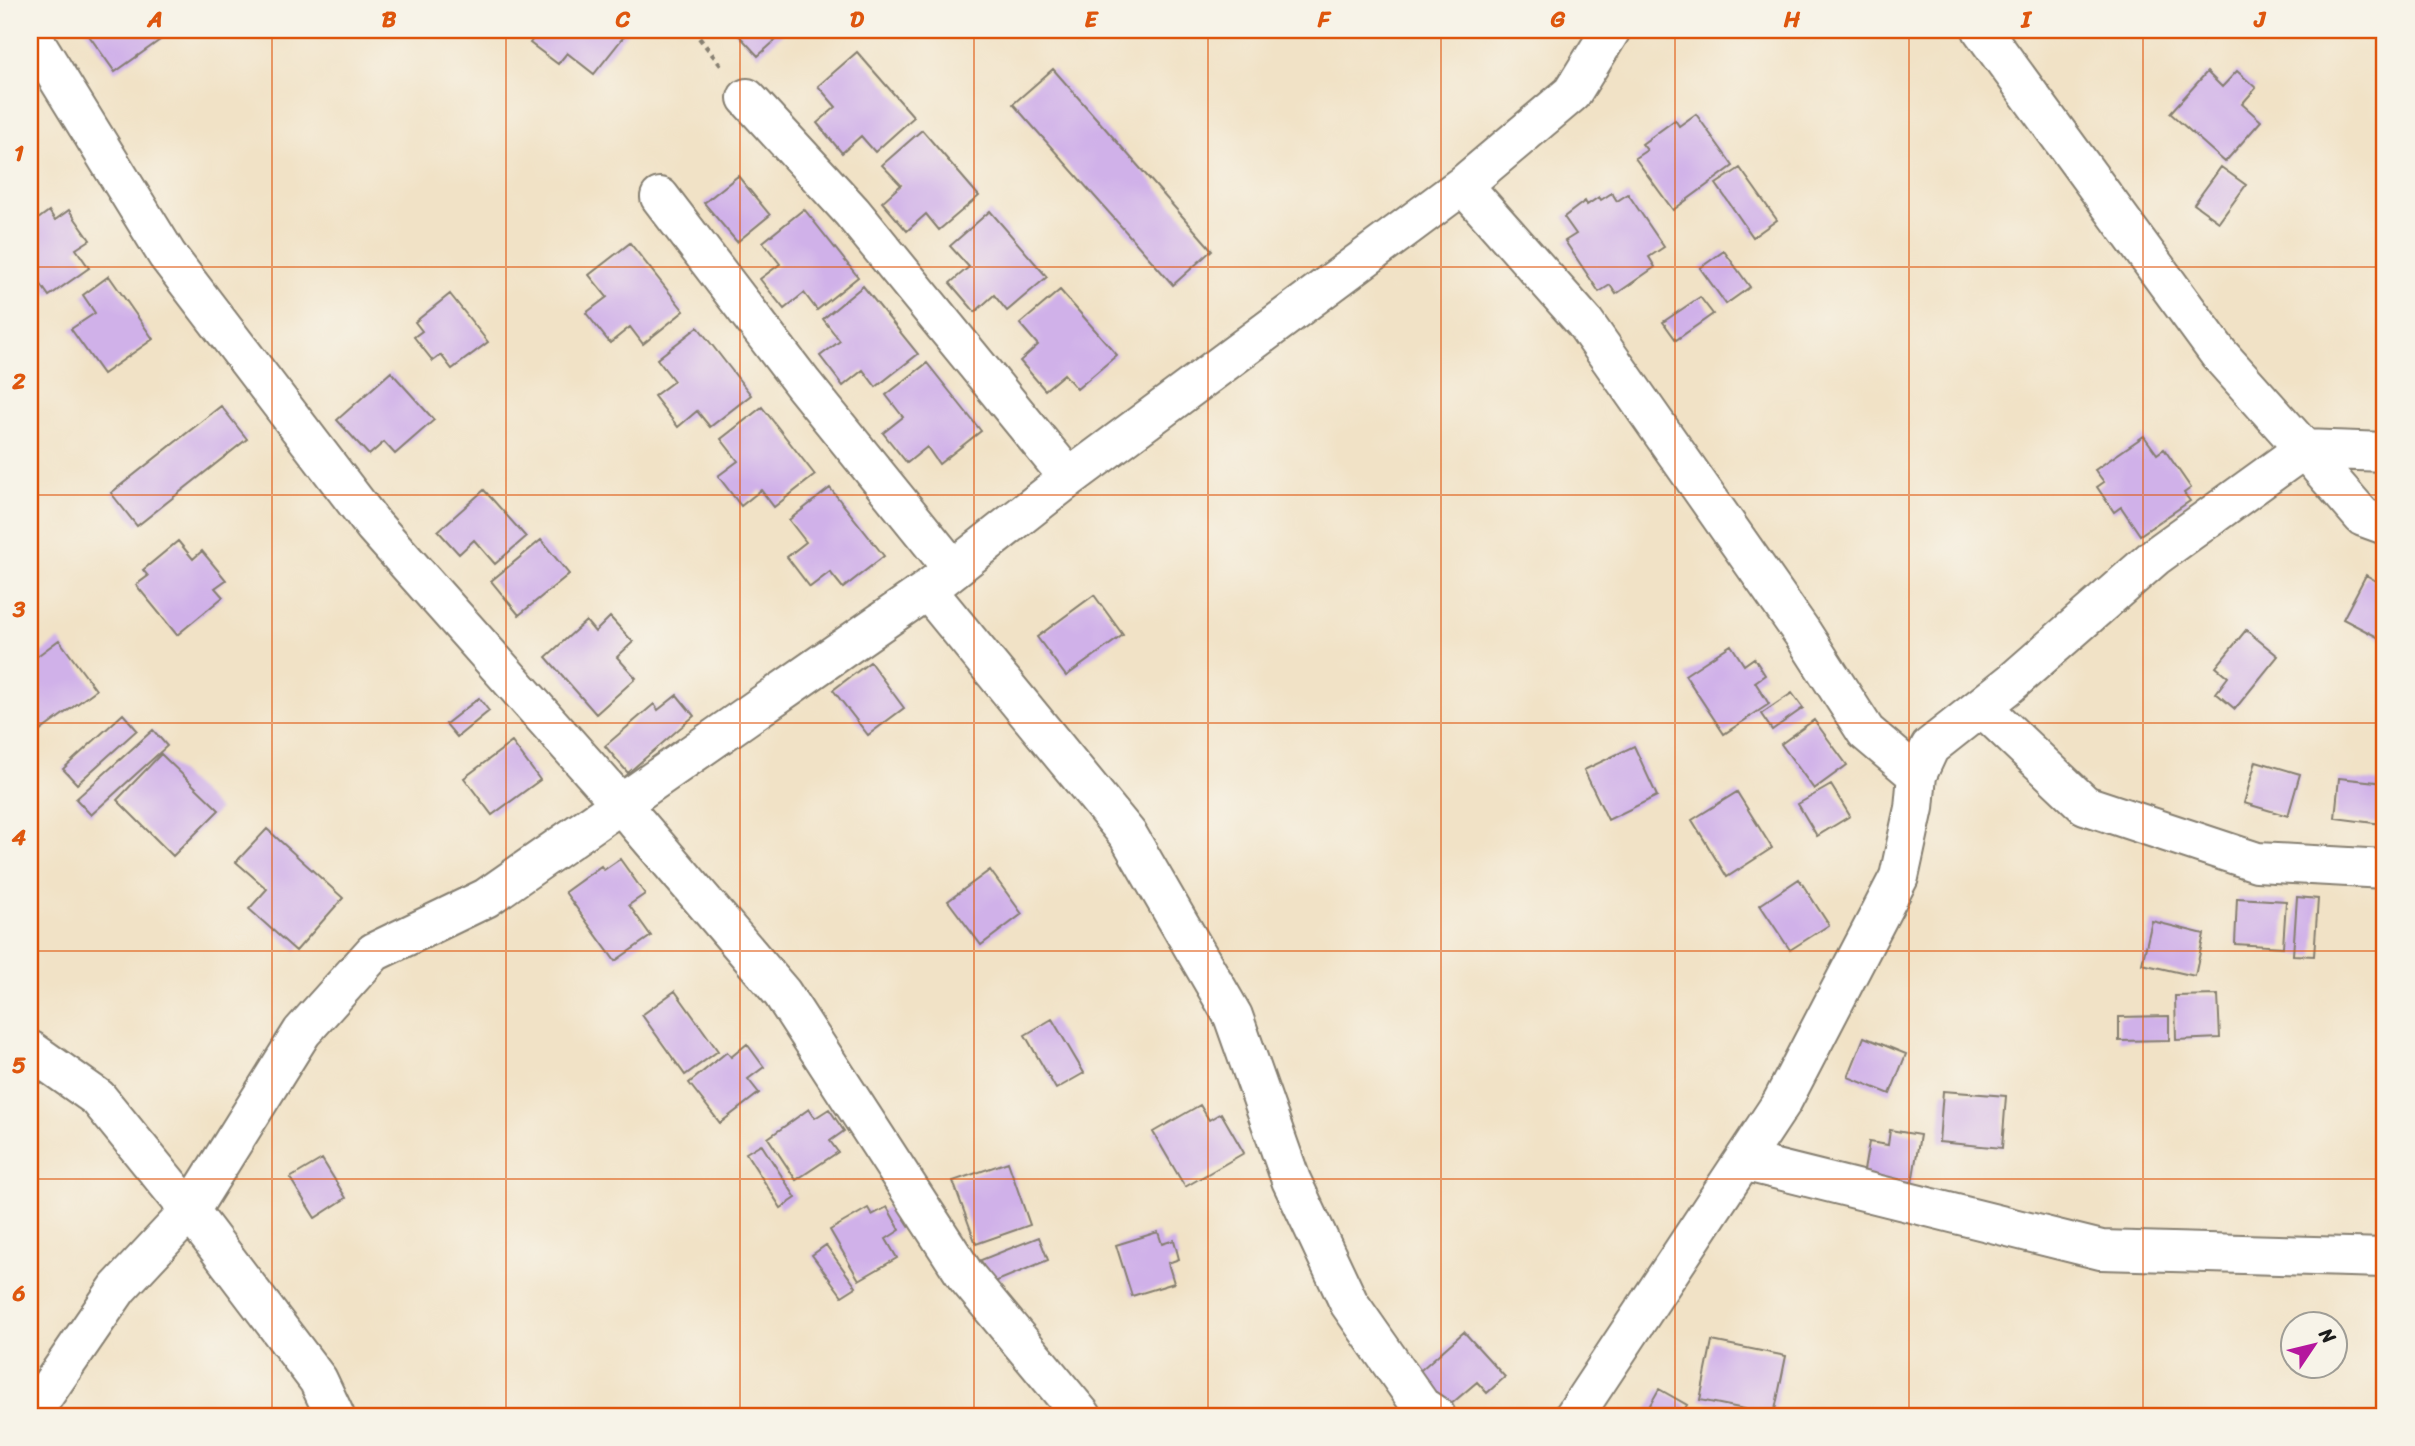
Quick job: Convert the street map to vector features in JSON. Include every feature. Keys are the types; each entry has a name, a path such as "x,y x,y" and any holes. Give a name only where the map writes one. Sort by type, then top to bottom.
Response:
{"street":[{"path":"30,1416 118,1288 190,1211 302,1032 374,952 486,898 940,579 1069,478 1463,185 1572,93 1611,30"},
{"path":"1982,30 2219,354 2363,517 2385,525"},
{"path":"30,33 167,255 374,526 620,803 782,993 965,1275 1082,1416"},
{"path":"747,99 852,212 1069,478"},
{"path":"1463,185 1585,323 1803,634 1866,732 1917,775"},
{"path":"660,197 803,384 940,579 1128,835 1233,1016 1291,1180 1349,1303 1421,1406 1436,1416"},
{"path":"1574,1416 1782,1102 1899,877 1914,808 1917,775 1930,747 1982,707 2156,556 2304,449 2385,452"},
{"path":"1982,707 2085,805 2257,862 2385,869"},
{"path":"30,1050 98,1098 190,1211 318,1380 335,1416"},
{"path":"1743,1161 2101,1250 2385,1258"}],"path":[{"path":"693,30 747,99"}],"building":[{"path":"85,30 174,30 115,72"},
{"path":"540,30 629,30 594,74 567,53 558,64 530,43"},
{"path":"734,30 787,30 758,56"},
{"path":"857,52 914,117 875,152 861,136 842,153 817,123 836,107 818,86"},
{"path":"1053,69 1212,250 1173,285 1013,104"},
{"path":"2237,71 2256,88 2242,104 2261,121 2225,162 2170,113 2207,72 2222,87"},
{"path":"1696,114 1733,166 1673,210 1635,158 1647,150 1642,144 1675,120 1679,126"},
{"path":"922,130 979,196 939,230 926,214 907,231 882,202 901,185 882,165"},
{"path":"2221,167 2246,185 2219,222 2194,204"},
{"path":"1740,168 1777,220 1753,237 1716,184"},
{"path":"738,176 770,215 737,242 704,203"},
{"path":"1612,193 1617,201 1628,194 1664,247 1649,257 1655,267 1616,294 1610,285 1599,292 1565,241 1576,234 1564,217 1585,201 1587,205"},
{"path":"804,209 858,277 817,310 804,293 784,309 760,279 780,264 763,242"},
{"path":"69,210 90,240 76,249 89,268 49,296 30,269 30,225 49,211 55,220"},
{"path":"990,211 1047,277 1007,311 994,295 975,312 950,283 969,267 950,246"},
{"path":"630,243 684,311 643,344 630,327 610,343 586,313 607,297 589,275"},
{"path":"1724,251 1750,287 1726,304 1700,268"},
{"path":"109,276 153,339 103,374 71,329 95,313 83,295"},
{"path":"863,286 918,354 876,387 863,370 843,386 820,356 840,341 823,319"},
{"path":"1060,290 1117,355 1077,389 1064,374 1045,390 1020,361 1038,345 1020,324"},
{"path":"450,294 488,342 452,369 441,355 433,361 414,337 422,331 415,322"},
{"path":"1700,297 1713,314 1676,340 1663,322"},
{"path":"698,327 751,395 710,427 697,411 678,427 654,396 674,381 657,359"},
{"path":"927,363 981,431 939,464 927,447 907,463 883,433 903,417 886,395"},
{"path":"391,372 434,420 395,454 384,442 369,455 337,420"},
{"path":"221,406 247,439 137,526 111,493"},
{"path":"762,407 815,475 774,507 761,490 741,506 718,476 738,461 721,439"},
{"path":"2144,436 2157,454 2164,449 2191,488 2184,493 2190,501 2140,535 2121,507 2114,512 2097,487 2104,482 2095,470"},
{"path":"830,488 884,556 843,588 830,572 810,587 787,557 806,542 789,520"},
{"path":"484,490 526,537 495,564 474,540 459,554 438,531"},
{"path":"541,540 569,574 519,615 491,581"},
{"path":"178,541 193,559 202,551 226,580 215,588 223,597 177,635 136,585 148,576 143,570"},
{"path":"2366,575 2385,586 2385,641 2343,619"},
{"path":"1094,595 1123,635 1066,676 1037,637"},
{"path":"610,617 633,642 617,657 636,678 596,714 546,657 586,621 595,632"},
{"path":"2246,630 2278,656 2235,709 2216,693 2228,677 2216,667"},
{"path":"59,640 96,690 32,737 30,658 32,660"},
{"path":"1731,645 1744,665 1754,658 1765,675 1755,682 1769,704 1724,734 1685,675"},
{"path":"870,662 904,708 868,735 833,690"},
{"path":"1792,693 1803,708 1772,730 1761,714"},
{"path":"677,695 694,716 628,773 605,746 654,704 658,710"},
{"path":"479,698 489,711 457,737 446,724"},
{"path":"123,714 137,730 77,784 63,769"},
{"path":"1814,720 1847,765 1814,789 1781,744"},
{"path":"153,730 167,746 91,815 76,799"},
{"path":"512,742 540,780 492,815 464,778"},
{"path":"1634,746 1657,796 1608,820 1584,770"},
{"path":"161,754 219,810 173,856 117,800"},
{"path":"2256,761 2300,774 2288,816 2244,803"},
{"path":"2339,778 2385,783 2382,824 2335,818"},
{"path":"1831,785 1850,816 1817,836 1798,804"},
{"path":"1737,792 1772,848 1727,877 1692,820"},
{"path":"267,829 343,898 296,951 249,909 267,889 236,862"},
{"path":"620,859 645,894 629,905 651,936 615,961 565,892 601,866 604,870"},
{"path":"990,870 1022,914 981,945 948,901"},
{"path":"1799,879 1829,925 1790,950 1760,905"},
{"path":"2297,897 2318,899 2314,956 2293,955"},
{"path":"2237,898 2286,901 2283,947 2235,944"},
{"path":"2152,921 2204,934 2195,976 2142,964"},
{"path":"675,991 718,1051 685,1075 642,1015"},
{"path":"2218,995 2220,1038 2176,1040 2175,996"},
{"path":"2169,1016 2169,1040 2119,1041 2119,1017"},
{"path":"1052,1019 1084,1073 1056,1089 1025,1035"},
{"path":"1864,1037 1906,1054 1890,1094 1848,1077"},
{"path":"747,1044 764,1067 748,1079 759,1093 720,1123 689,1083 727,1052 731,1057"},
{"path":"1943,1091 2006,1096 2002,1148 1939,1142"},
{"path":"1200,1105 1209,1120 1221,1113 1244,1153 1185,1187 1153,1132"},
{"path":"809,1109 815,1118 829,1109 844,1131 830,1141 838,1152 796,1180 768,1138"},
{"path":"1890,1130 1920,1135 1911,1189 1862,1182 1869,1142 1888,1145"},
{"path":"761,1144 796,1198 781,1208 746,1153"},
{"path":"322,1159 346,1198 315,1218 290,1178"},
{"path":"1008,1162 1030,1225 976,1244 953,1181"},
{"path":"887,1207 900,1230 886,1239 897,1258 859,1280 830,1230 868,1208 872,1215"},
{"path":"1158,1232 1162,1244 1174,1240 1179,1259 1168,1263 1174,1283 1132,1296 1116,1245"},
{"path":"1039,1237 1048,1260 990,1284 981,1260"},
{"path":"826,1245 856,1287 842,1296 812,1255"},
{"path":"1464,1332 1505,1377 1487,1393 1477,1382 1444,1410 1414,1376"},
{"path":"1712,1341 1786,1356 1774,1415 1700,1400"},
{"path":"1659,1389 1687,1405 1681,1416 1654,1416 1646,1412"}]}
